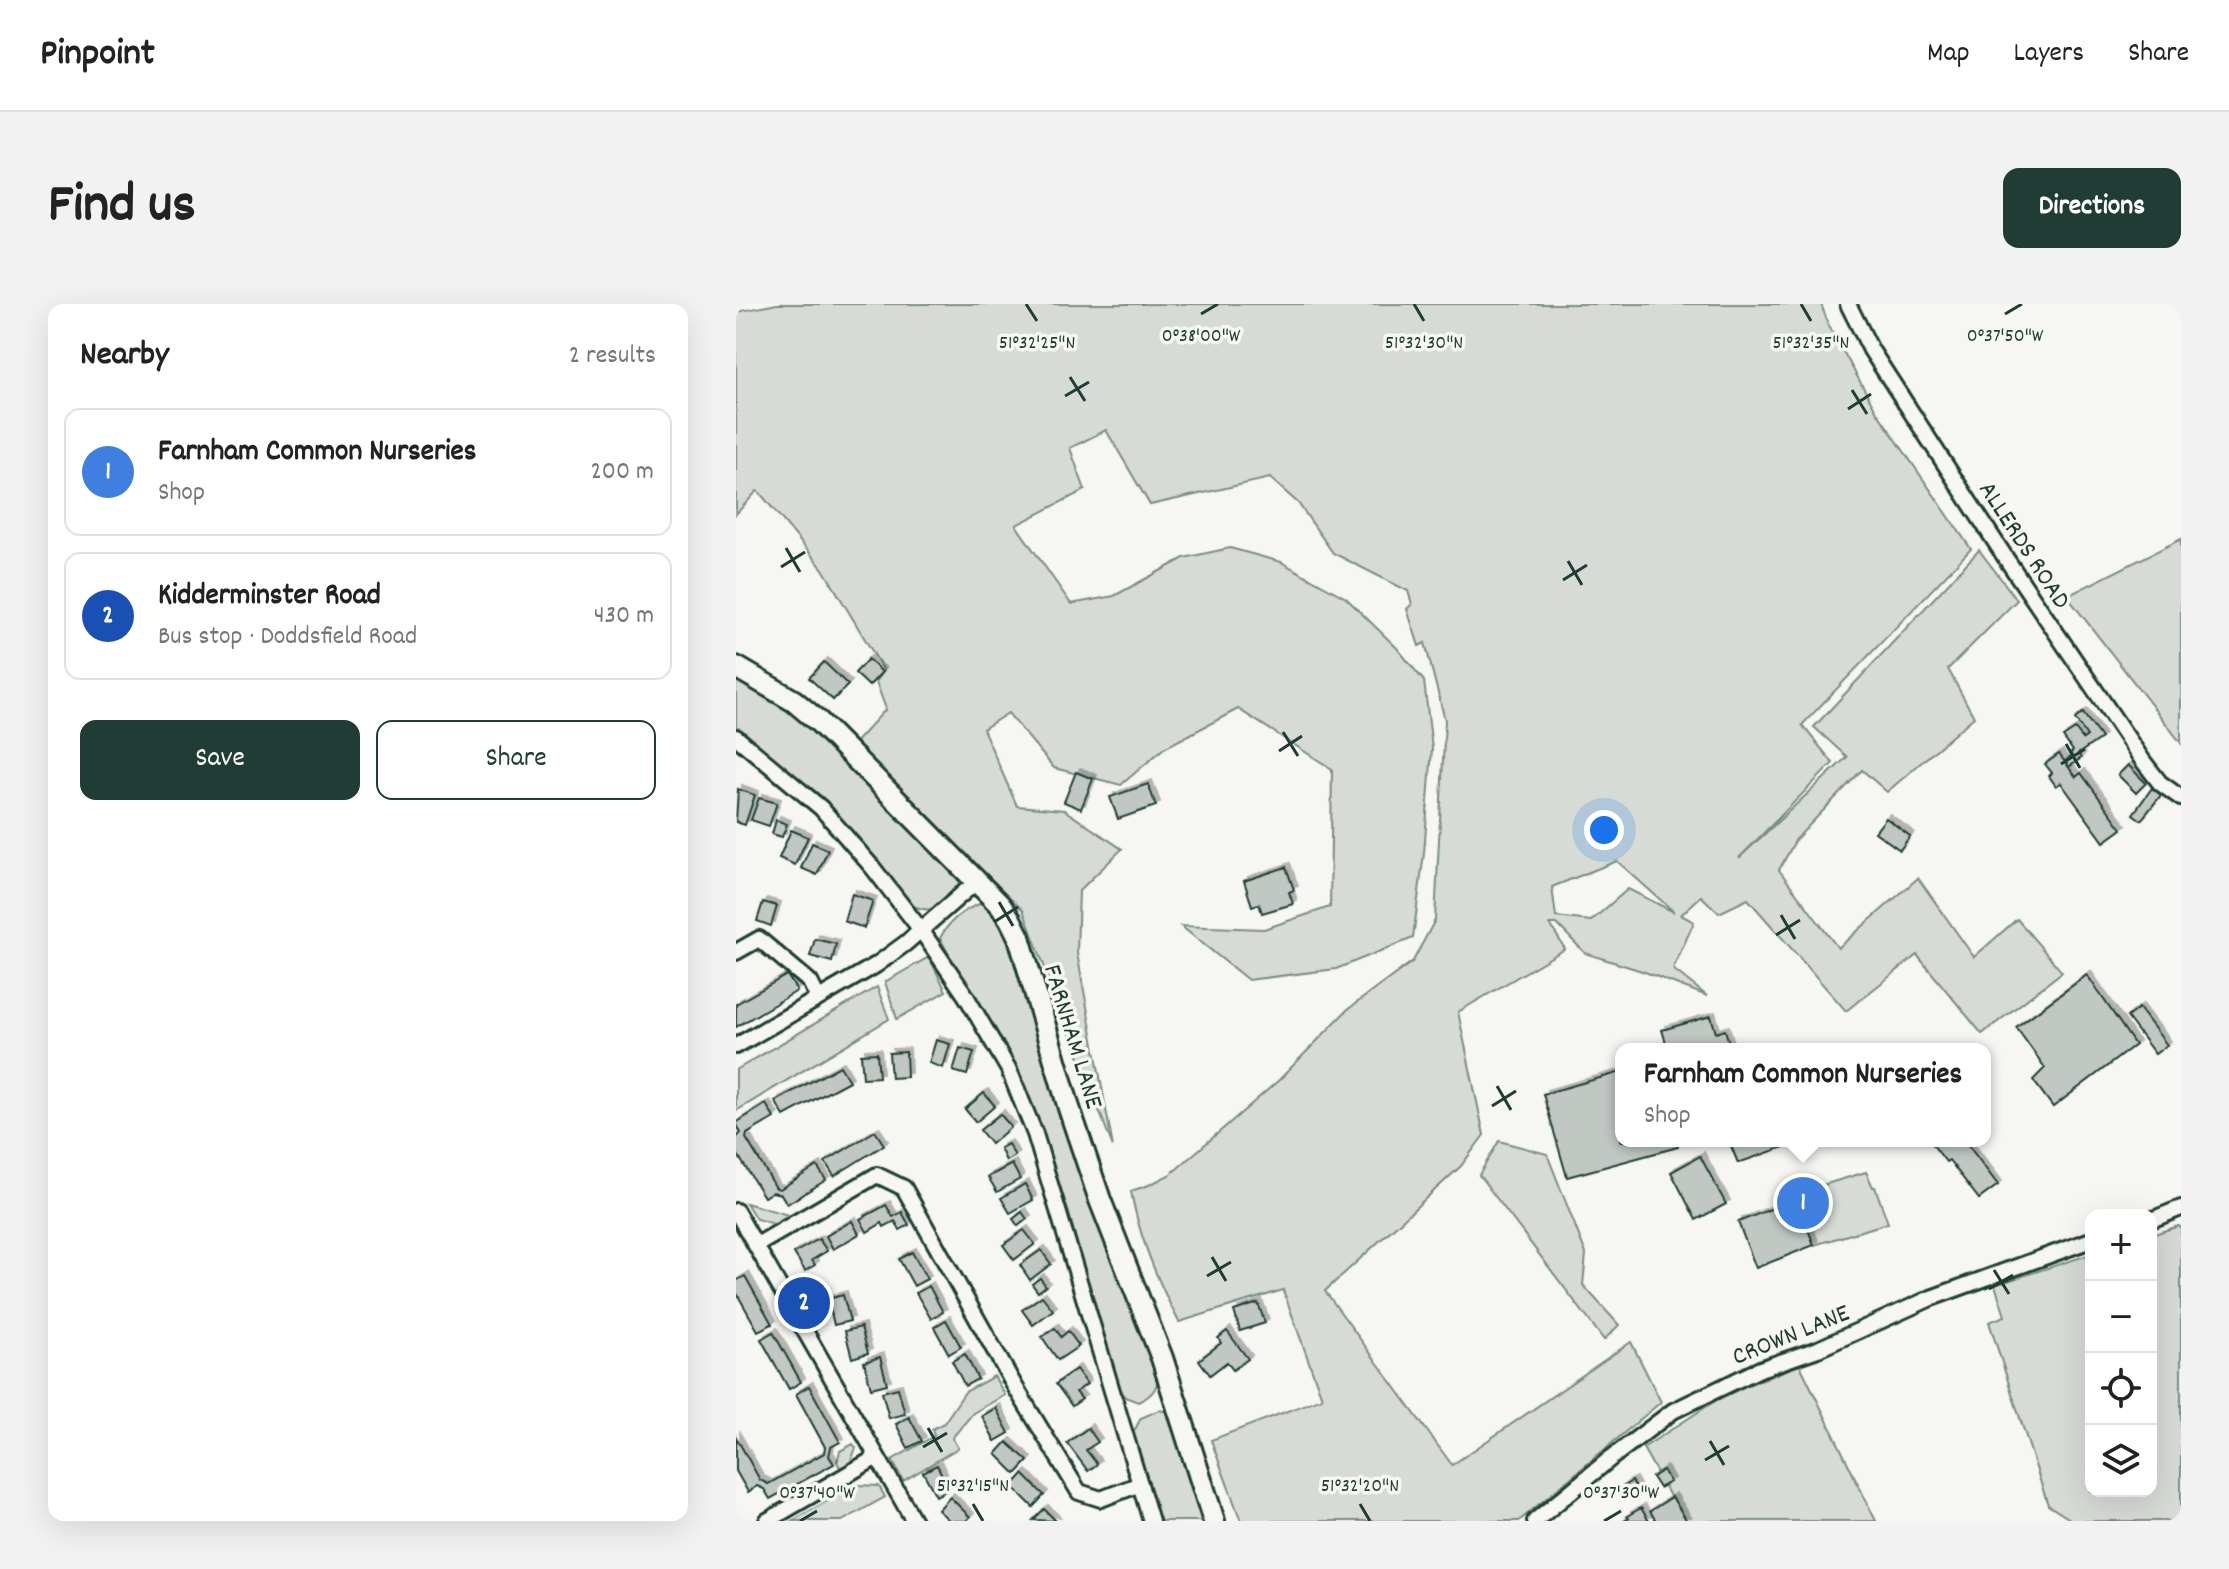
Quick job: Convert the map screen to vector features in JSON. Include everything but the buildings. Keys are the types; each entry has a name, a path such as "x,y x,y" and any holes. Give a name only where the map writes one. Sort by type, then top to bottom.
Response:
{"street":[{"name":"ALLERDS ROAD","path":"1848,304 1871,350 2007,560 2143,761 2160,783 2181,798"},
{"name":"FARNHAM LANE","path":"736,667 794,701 819,722 977,881 1010,919 1019,937 1069,1108 1100,1200 1162,1358 1214,1521"},
{"path":"736,737 821,808 873,868 966,996 1009,1070 1030,1121 1151,1521"},
{"path":"736,1046 876,965 977,881"},
{"path":"736,952 759,939 810,982 818,998"},
{"path":"757,1245 877,1175 904,1188 1014,1385 1079,1492 1101,1499 1140,1484"},
{"path":"2157,1218 2181,1208"},
{"path":"736,1211 914,1521"},
{"name":"CROWN LANE","path":"1535,1521 1673,1411 1760,1369 1818,1349 1931,1298 2085,1242"},
{"path":"767,1521 877,1457"}],"shaded area":[{"path":"777,304 1821,304 1829,326 1877,412 1971,549 1802,725 1833,763 1739,858 1847,757 1814,727 1979,550 2017,600 1948,669 1974,717 1887,792 1862,770 1796,839 1779,870 1838,948 1918,878 1974,957 2017,919 2062,972 1982,1034 1917,955 1846,1011 1748,899 1719,913 1701,896 1681,915 1694,922 1673,969 1707,996 1585,953 1557,924 1550,924 1565,949 1458,1012 1484,1135 1461,1166 1325,1291 1452,1465 1631,1342 1661,1402 1519,1521 1241,1521 1211,1440 1322,1398 1283,1290 1179,1322 1150,1258 1131,1191 1171,1174 1279,1080 1347,1010 1413,961 1435,920 1445,720 1425,643 1419,646 1407,609 1412,604 1408,591 1333,553 1298,503 1270,478 1150,505 1106,430 1070,448 1085,490 1016,525 1071,604 1114,596 1184,558 1230,548 1281,562 1346,598 1397,648 1424,681 1432,749 1424,853 1413,938 1336,969 1248,980 1181,926 1264,929 1330,907 1332,769 1238,709 1164,748 1121,785 1054,768 1008,713 983,729 1017,806 1064,810 1122,849 1079,891 1077,953 1113,1147 1023,910 852,746 886,709 876,682 884,671 823,569 760,493 757,491 736,514 736,312","holes":["1617,861 1674,912 1628,889 1591,921 1556,917 1552,887"]},
{"path":"2181,539 2181,743 2067,596"},
{"path":"736,675 795,710 959,873 956,894 951,901 937,909 908,904 736,732"},
{"path":"982,903 994,908 1004,918 1161,1368 1155,1389 1138,1402 1125,1397 1118,1385 1069,1213 1040,1125 1019,1074 940,938 958,916"},
{"path":"929,957 946,991 897,1019 885,982"},
{"path":"877,987 889,1019 736,1111 736,1070"},
{"path":"1499,1141 1547,1154 1586,1254 1583,1285 1619,1325 1604,1340 1479,1175"},
{"path":"1866,1172 1888,1223 1814,1245 1800,1209 1809,1205 1803,1191"},
{"path":"746,1203 792,1216 778,1225 756,1219"},
{"path":"2181,1228 2181,1521 2073,1521 2048,1505 1989,1322 2005,1316 1995,1285 2085,1256 2085,1497 2157,1497 2157,1233"},
{"path":"1800,1365 1876,1521 1684,1521 1643,1448 1729,1392"},
{"path":"994,1376 1005,1395 973,1413 952,1438 958,1448 903,1481 892,1460 934,1436 932,1429 944,1423 965,1392"},
{"path":"1159,1410 1167,1412 1176,1422 1205,1521 1155,1521 1133,1433 1141,1418"},
{"path":"853,1444 856,1448 847,1471 843,1473 837,1462 840,1451"},
{"path":"856,1485 879,1486 885,1497 842,1521 792,1521"}],"place":[{"name":"Farnham Common Nurseries","path":"1803,1203"},
{"name":"Kidderminster Road","path":"804,1303"}]}
